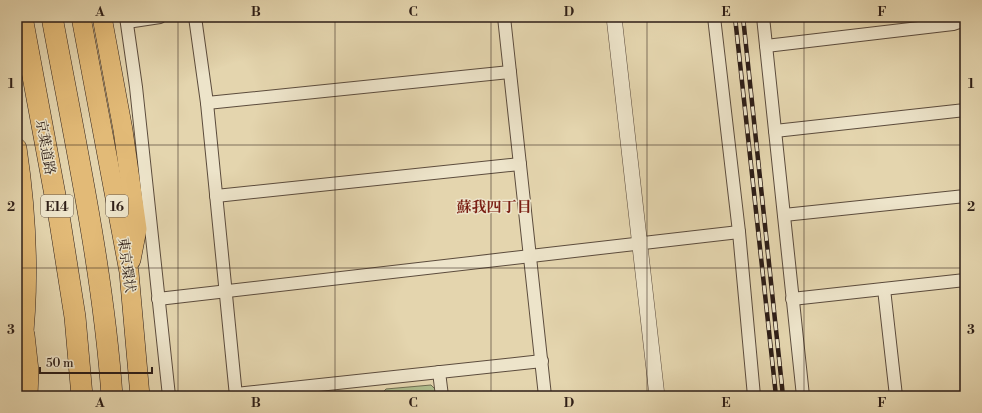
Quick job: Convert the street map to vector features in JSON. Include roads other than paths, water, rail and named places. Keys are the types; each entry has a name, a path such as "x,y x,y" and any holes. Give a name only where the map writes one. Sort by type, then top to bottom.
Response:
{"highway":[{"name":"京葉道路","path":"22,17 60,222 75,317 82,396"},
{"name":"京葉道路","path":"52,17 94,249 110,367 112,396"},
{"name":"東京環状","path":"81,17 129,272 137,347 140,396"},
{"path":"102,17 123,130 137,229 129,272"},
{"path":"17,148 25,208 26,294 24,335 17,396"},
{"path":"24,335 28,371 27,396"},
{"name":"16","path":"137,347 152,381 153,396"}],"street":[{"path":"160,17 127,19 136,87 169,396"},
{"path":"195,17 207,103 224,292 236,395 542,361"},
{"path":"504,17 545,396"},
{"path":"614,17 657,396"},
{"path":"714,17 739,232 754,396"},
{"path":"763,17 803,396"},
{"path":"766,46 953,24 965,20"},
{"path":"207,103 510,72"},
{"path":"775,131 965,110"},
{"path":"216,196 520,164"},
{"path":"784,214 965,196"},
{"path":"158,299 739,232"},
{"path":"792,298 965,280"},
{"path":"884,289 896,396"},
{"path":"439,372 442,396"}],"railway":[{"path":"735,17 776,396"},
{"path":"743,17 783,396"}],"district":[{"name":"蘇我四丁目","path":"494,207"}]}
